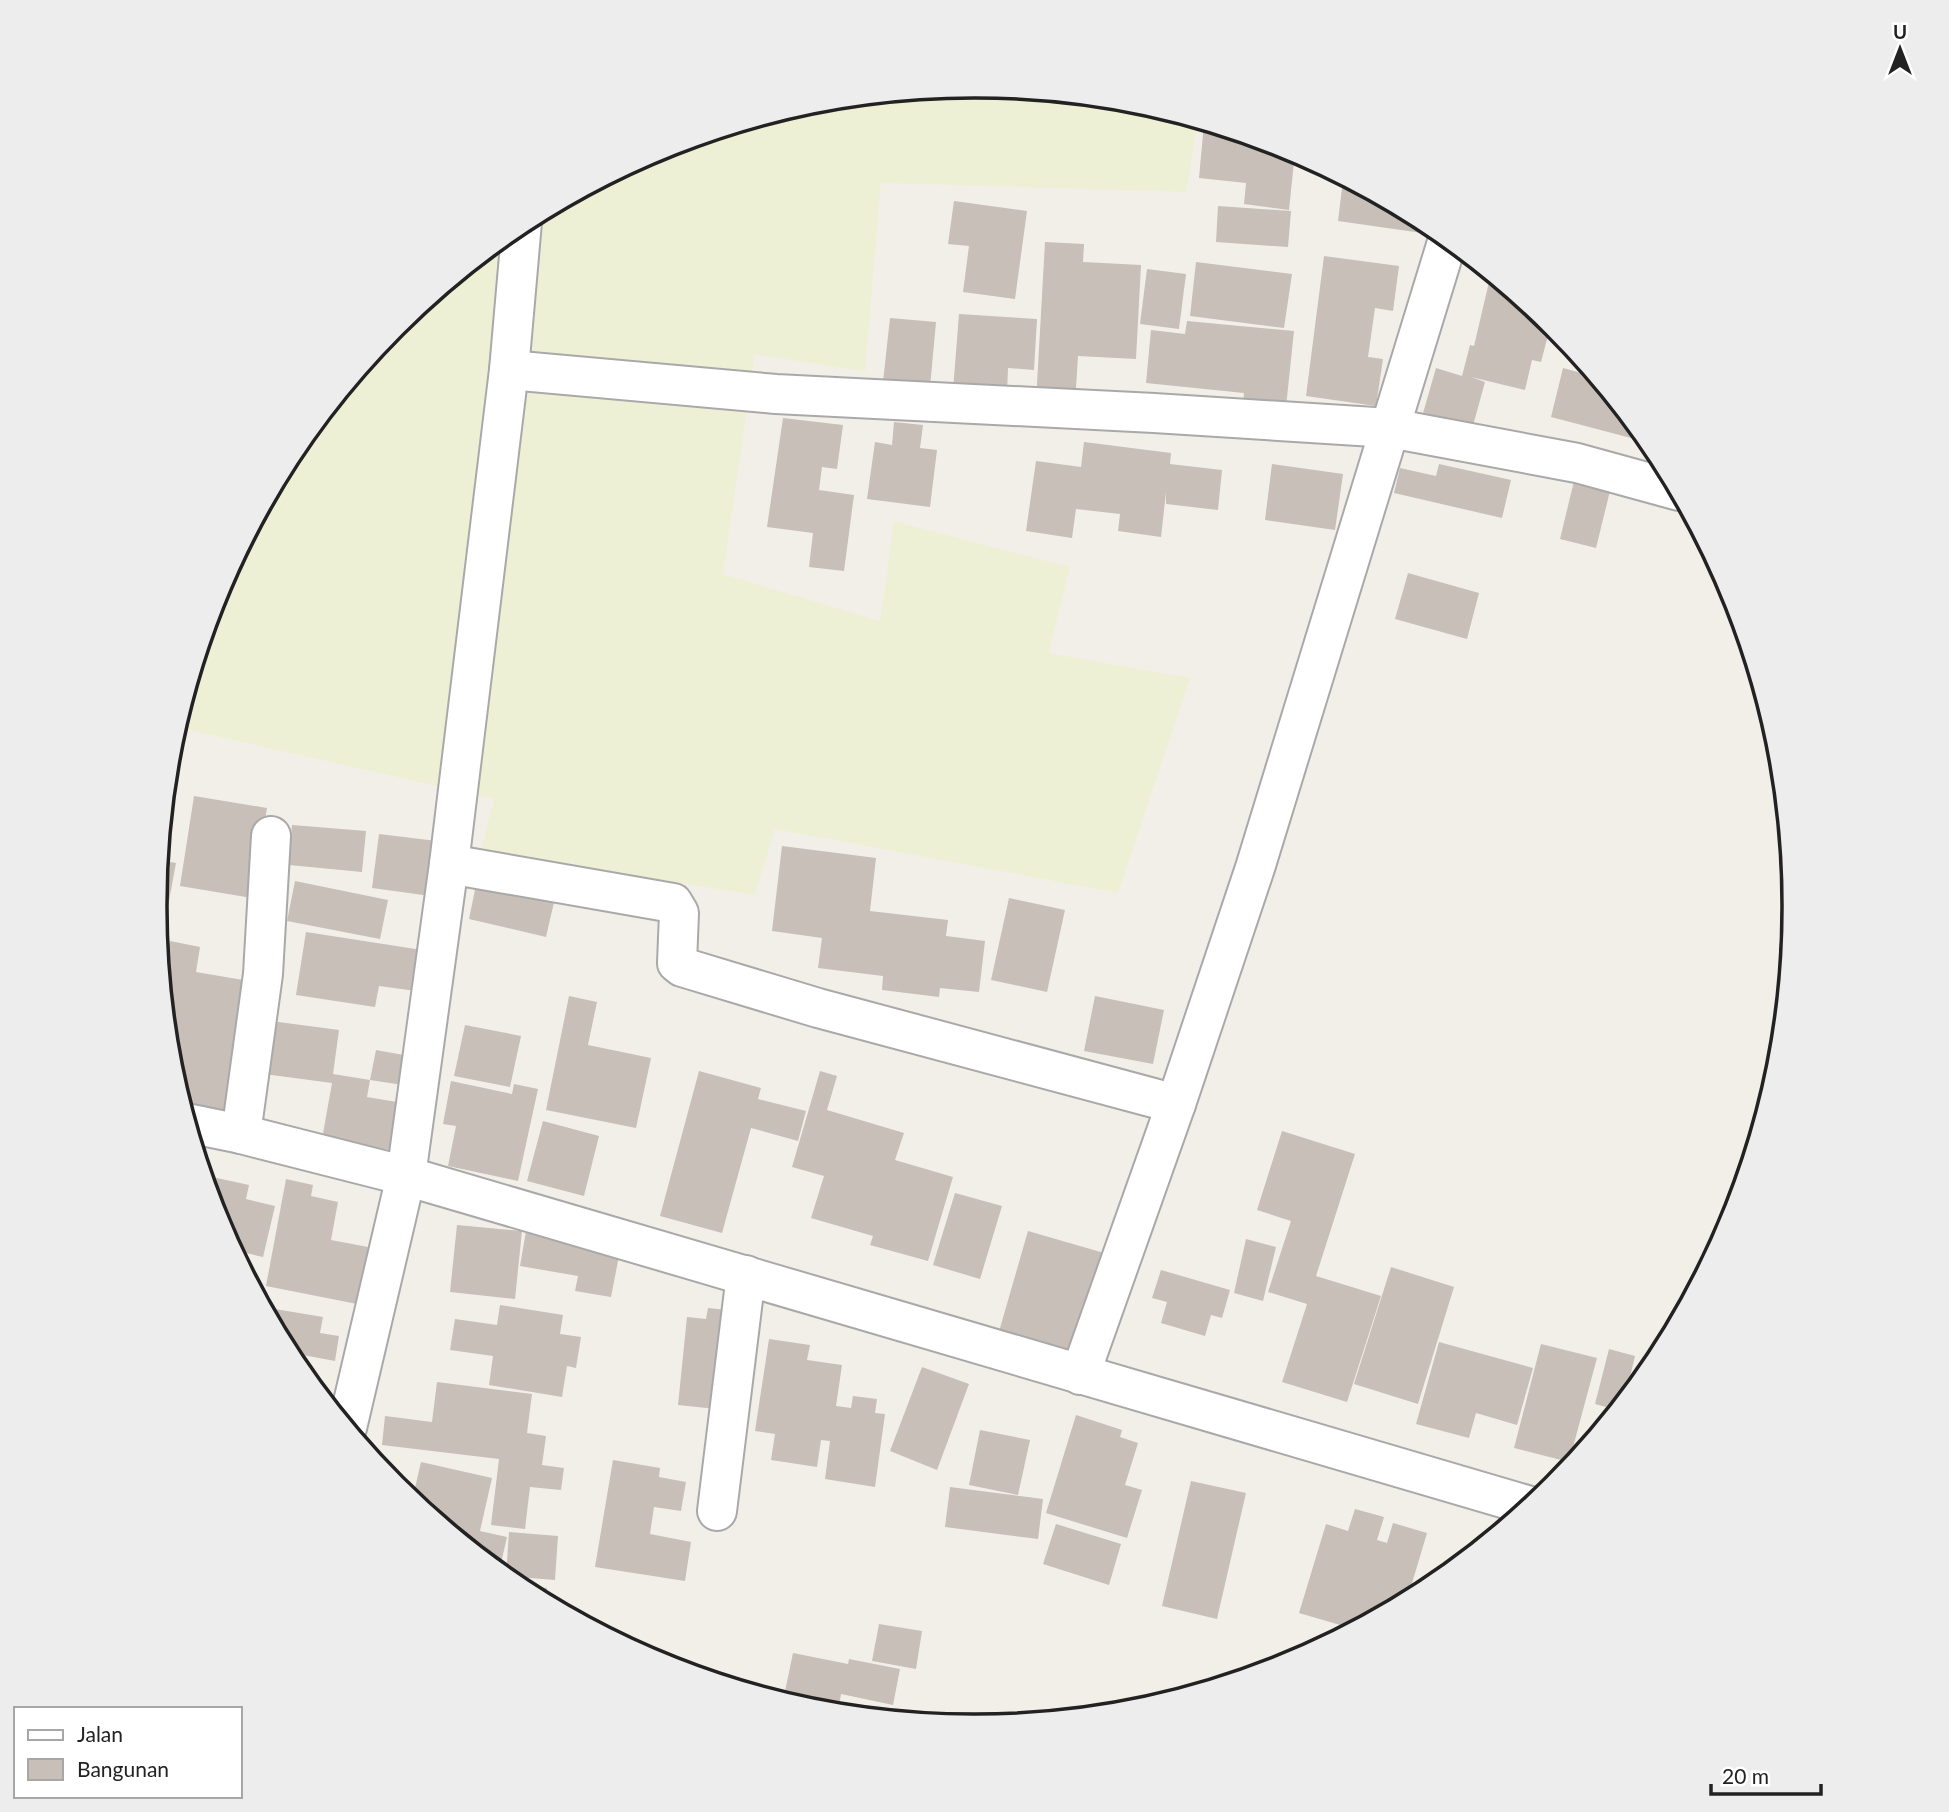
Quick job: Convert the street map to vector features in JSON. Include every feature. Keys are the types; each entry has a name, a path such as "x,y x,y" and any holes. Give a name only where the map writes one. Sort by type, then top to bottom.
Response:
{"street":[{"path":"349,1418 407,1176 449,864 509,370 521,238"},
{"path":"1080,1375 1176,1104 1255,868 1445,250"},
{"path":"509,370 776,394 1390,428 1577,463 1665,487"},
{"path":"241,1134 263,974 271,836"},
{"path":"449,864 673,903 679,913 677,963 682,967 818,1008 1176,1104"},
{"path":"197,1125 407,1176 1519,1502"},
{"path":"717,1511 746,1275"}],"green space":[{"path":"974,98 1080,105 1197,130 1186,192 881,183 865,372 755,354 723,574 880,621 894,521 1070,567 1049,653 1190,678 1118,893 775,829 755,895 481,851 494,799 186,729 209,646 228,597 275,502 333,414 403,335 483,265 571,206 617,181 665,160 765,126 869,105"}],"building":[{"path":"1203,132 1294,164 1289,210 1244,204 1246,183 1199,178"},
{"path":"1342,187 1421,233 1338,221"},
{"path":"954,201 1027,211 1015,299 963,292 969,246 948,244"},
{"path":"1218,206 1291,211 1288,247 1216,242"},
{"path":"1045,242 1084,244 1083,262 1141,265 1136,359 1078,356 1075,404 1036,402"},
{"path":"1324,256 1399,266 1393,311 1375,308 1368,357 1383,359 1376,406 1306,396"},
{"path":"1196,262 1292,274 1284,328 1190,316"},
{"path":"1147,269 1186,274 1179,329 1140,324"},
{"path":"1489,284 1548,337 1541,362 1532,360 1525,390 1471,377 1485,382 1469,440 1419,427 1436,368 1462,376 1470,345 1474,346"},
{"path":"959,314 1037,319 1034,370 1008,368 1007,393 953,390"},
{"path":"890,318 936,322 930,387 883,382"},
{"path":"1187,321 1294,331 1286,407 1243,404 1244,393 1146,383 1151,330 1185,334"},
{"path":"1563,368 1582,373 1616,414 1631,438 1551,417"},
{"path":"783,418 843,425 837,469 822,467 819,490 854,495 844,571 809,567 813,533 767,527"},
{"path":"894,422 923,425 920,448 937,450 930,507 867,499 875,442 892,445"},
{"path":"1084,442 1171,453 1170,464 1222,470 1218,510 1166,504 1166,492 1161,537 1118,531 1120,514 1076,509 1072,538 1026,531 1036,461 1081,467"},
{"path":"1272,464 1343,474 1335,530 1265,520"},
{"path":"1439,464 1511,480 1502,518 1394,493 1400,468 1436,476"},
{"path":"1574,481 1610,491 1596,548 1560,539"},
{"path":"1408,573 1479,593 1467,639 1395,619"},
{"path":"194,796 267,808 252,898 180,886"},
{"path":"292,825 366,831 362,872 289,865"},
{"path":"379,834 445,842 438,897 372,888"},
{"path":"782,846 876,858 870,911 948,920 946,936 985,941 979,992 940,988 939,997 882,990 883,976 818,968 822,938 772,931"},
{"path":"168,862 176,863 167,911"},
{"path":"477,880 555,898 546,937 469,919"},
{"path":"295,881 388,900 380,939 287,921"},
{"path":"1009,898 1065,910 1047,992 991,980"},
{"path":"306,932 422,950 416,991 379,986 375,1007 296,995"},
{"path":"170,941 200,947 196,972 255,982 232,1116 193,1110 173,1011 168,953"},
{"path":"569,996 597,1002 588,1045 651,1058 636,1128 546,1110"},
{"path":"1095,996 1164,1010 1153,1064 1084,1051"},
{"path":"271,1021 339,1030 333,1074 370,1080 367,1097 403,1103 396,1151 322,1139 332,1083 264,1074"},
{"path":"465,1025 521,1036 510,1087 454,1076"},
{"path":"376,1050 420,1058 416,1087 370,1080"},
{"path":"699,1071 761,1088 758,1099 806,1111 798,1141 751,1128 722,1233 660,1216"},
{"path":"820,1071 837,1076 827,1110 904,1133 895,1160 953,1177 928,1261 870,1245 873,1236 811,1218 824,1176 792,1167"},
{"path":"451,1081 512,1094 514,1084 538,1089 518,1181 448,1166 456,1126 443,1124"},
{"path":"543,1121 599,1136 584,1196 527,1181"},
{"path":"1282,1131 1355,1154 1316,1276 1381,1296 1347,1402 1282,1382 1307,1304 1268,1292 1291,1221 1257,1210"},
{"path":"213,1177 249,1185 246,1199 275,1206 263,1257 245,1253"},
{"path":"286,1179 313,1185 311,1196 338,1202 331,1240 368,1247 357,1304 266,1286"},
{"path":"955,1193 1002,1206 980,1279 933,1265"},
{"path":"457,1225 522,1231 515,1299 450,1292"},
{"path":"526,1231 584,1241 582,1249 619,1256 611,1297 575,1291 578,1276 520,1266"},
{"path":"1028,1231 1111,1255 1081,1359 998,1335"},
{"path":"1246,1239 1276,1247 1263,1301 1234,1293"},
{"path":"1391,1267 1454,1287 1418,1404 1354,1384"},
{"path":"1161,1270 1230,1290 1222,1318 1211,1315 1205,1336 1161,1323 1167,1302 1152,1298"},
{"path":"500,1305 563,1315 560,1334 581,1337 576,1368 567,1366 562,1397 489,1385 493,1356 450,1350 455,1319 497,1325"},
{"path":"708,1308 737,1311 726,1410 678,1405 687,1317 706,1319"},
{"path":"274,1309 323,1317 320,1333 339,1336 335,1361 303,1355"},
{"path":"769,1339 810,1345 807,1360 842,1365 836,1406 851,1408 853,1396 877,1399 875,1413 885,1414 875,1487 825,1479 830,1441 821,1440 817,1467 771,1460 775,1434 755,1431"},
{"path":"1439,1342 1533,1368 1517,1425 1476,1413 1469,1438 1416,1424"},
{"path":"1541,1344 1597,1358 1572,1449 1562,1460 1514,1448"},
{"path":"1609,1349 1635,1356 1630,1378 1608,1408 1595,1404"},
{"path":"922,1367 969,1384 937,1470 890,1451"},
{"path":"437,1382 532,1394 527,1433 546,1436 542,1465 564,1468 561,1490 530,1487 525,1529 491,1525 499,1459 382,1445 385,1416 432,1422"},
{"path":"1076,1415 1122,1430 1120,1437 1138,1443 1125,1485 1142,1490 1127,1538 1046,1513"},
{"path":"980,1430 1030,1440 1018,1495 969,1485"},
{"path":"613,1460 660,1468 659,1477 686,1482 681,1511 654,1507 650,1534 691,1542 685,1581 595,1567"},
{"path":"421,1462 492,1478 480,1531 507,1537 502,1560 442,1513 415,1488"},
{"path":"1191,1481 1246,1493 1217,1619 1162,1606"},
{"path":"950,1487 1043,1499 1038,1539 945,1527"},
{"path":"1355,1509 1384,1517 1377,1540 1387,1543 1393,1523 1427,1533 1411,1585 1342,1626 1299,1613 1326,1524 1348,1531"},
{"path":"1056,1524 1121,1544 1109,1585 1043,1564"},
{"path":"509,1532 558,1536 555,1580 525,1578 507,1564"},
{"path":"879,1624 922,1631 916,1669 872,1661"},
{"path":"793,1653 848,1664 849,1659 900,1669 893,1705 841,1694 840,1702 785,1691"}]}
